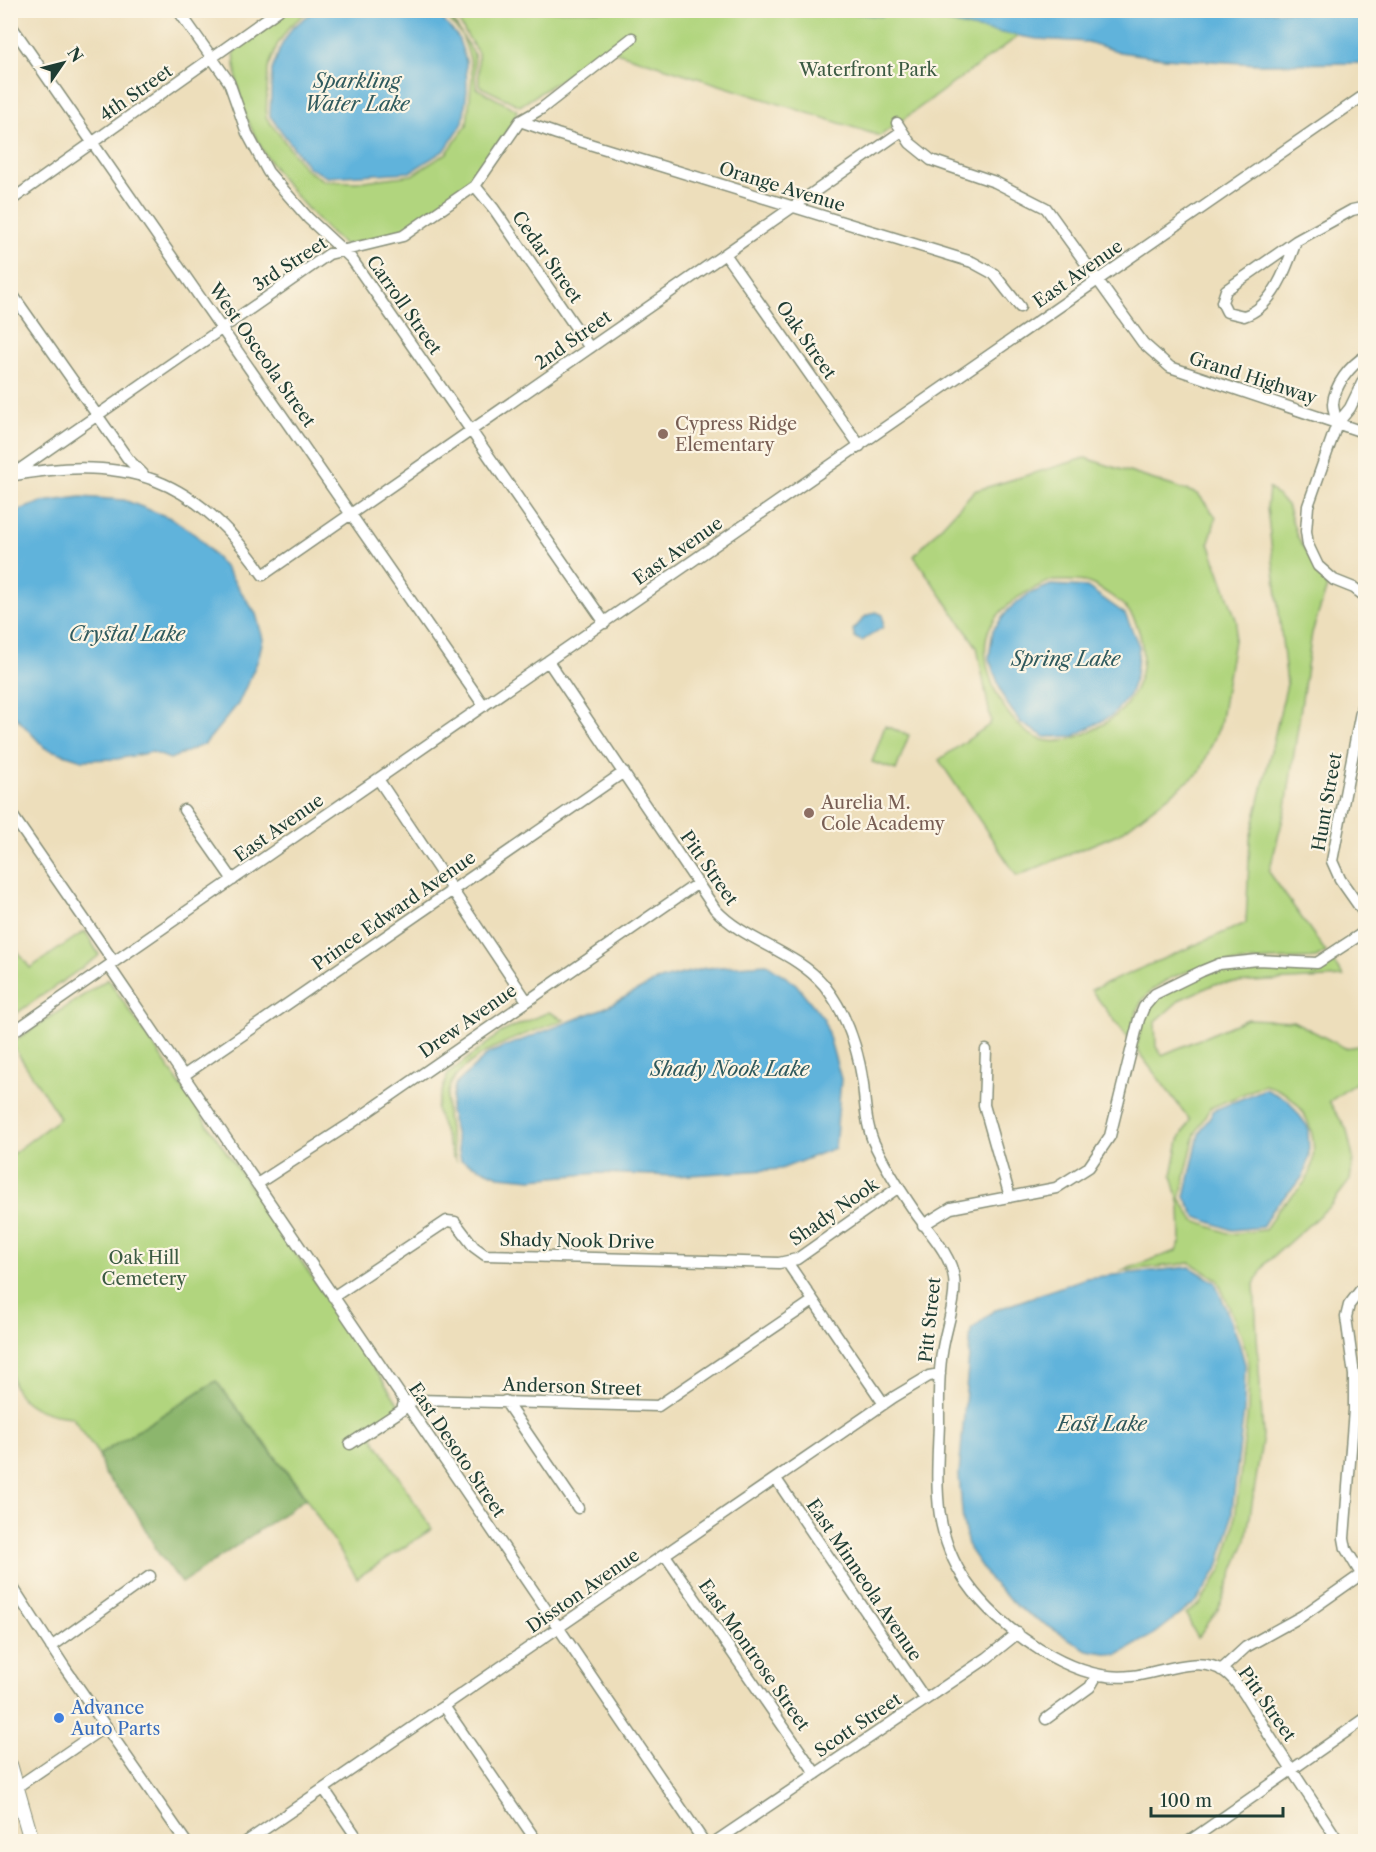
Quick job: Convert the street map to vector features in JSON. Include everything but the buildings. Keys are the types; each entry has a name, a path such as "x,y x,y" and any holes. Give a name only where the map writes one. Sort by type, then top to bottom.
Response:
{"highway":[{"path":"10,1766 14,1789 32,1842"}],"street":[{"name":"Carroll Street","path":"178,10 229,82 247,133 268,172 308,218 351,258 605,622"},
{"name":"4th Street","path":"10,201 212,60 279,10"},
{"name":"West Osceola Street","path":"10,24 224,328 484,706"},
{"name":"3rd Street","path":"10,476 329,254 403,236 475,186 520,121 541,109 632,38"},
{"name":"East Avenue","path":"10,1034 1365,94"},
{"name":"Orange Avenue","path":"520,121 979,265 994,274 1020,307"},
{"name":"Grand Highway","path":"899,127 910,143 932,160 995,182 1029,197 1046,208 1143,343 1170,368 1365,433"},
{"name":"2nd Street","path":"143,474 178,490 205,508 237,539 263,575 792,207 899,127"},
{"name":"Cedar Street","path":"475,186 494,209 590,348"},
{"path":"1296,240 1282,276 1258,309 1244,316 1227,312 1222,302 1226,290 1296,240 1352,210 1365,207"},
{"name":"Oak Street","path":"725,254 860,446"},
{"path":"10,291 128,459 143,474"},
{"path":"1337,424 1333,405 1337,390 1348,370 1365,356"},
{"path":"1365,375 1350,408 1337,424 1308,506 1306,531 1308,545 1318,566 1334,580 1354,588 1365,597"},
{"path":"10,476 61,468 143,474"},
{"name":"Pitt Street","path":"548,662 726,921 801,964 833,998 858,1051 870,1133 899,1186 946,1257 954,1280 940,1374 937,1489 941,1530 946,1545 966,1582 996,1616 1018,1633 1049,1654 1097,1675 1132,1677 1173,1668 1206,1665 1221,1670 1235,1684 1339,1842"},
{"name":"Hunt Street","path":"1365,686 1332,861 1340,879 1365,916"},
{"name":"Prince Edward Avenue","path":"183,1076 624,772"},
{"path":"378,779 527,1001"},
{"path":"184,810 232,880"},
{"name":"East Desoto Street","path":"10,812 256,1185 704,1842"},
{"name":"Drew Avenue","path":"256,1185 353,1122 698,883"},
{"path":"923,1225 951,1208 1056,1188 1080,1175 1095,1160 1110,1136 1139,1019 1150,999 1166,988 1180,979 1220,964 1258,960 1317,963 1365,931"},
{"path":"986,1050 984,1105 1010,1197"},
{"name":"Shady Nook","path":"787,1262 899,1186"},
{"name":"Shady Nook Drive","path":"333,1297 447,1221 454,1222 474,1247 485,1255 787,1262"},
{"path":"787,1262 884,1404"},
{"path":"1221,1670 1246,1647 1302,1616 1363,1573 1346,1549 1344,1538 1354,1410 1354,1375 1346,1326 1350,1305 1365,1283"},
{"name":"Anderson Street","path":"404,1402 505,1401 658,1406 813,1300"},
{"name":"Disston Avenue","path":"246,1842 884,1404 921,1380 940,1374"},
{"path":"505,1401 578,1508"},
{"path":"350,1444 402,1410 404,1402"},
{"name":"East Minneola Avenue","path":"776,1479 925,1699"},
{"name":"East Montrose Street","path":"664,1555 816,1774"},
{"path":"51,1647 150,1576"},
{"path":"10,1582 51,1647 186,1842"},
{"name":"Scott Street","path":"716,1842 994,1654 1018,1633"},
{"path":"1046,1719 1090,1687 1097,1675"},
{"path":"444,1706 537,1842"},
{"path":"1188,1842 1365,1718"},
{"path":"14,1789 106,1726"},
{"path":"324,1788 360,1842"}],"green space":[{"name":"Waterfront Park","path":"930,10 1020,35 880,136 607,49 520,106 479,86 478,53 452,11"},
{"path":"287,11 308,11 289,27 277,45 268,69 266,117 306,170 325,181 356,182 412,175 447,153 467,125 472,77 470,59 462,35 441,11 447,11 474,54 476,88 517,110 514,120 475,181 401,232 345,245 337,239 291,190 265,154 245,114 239,92 234,51"},
{"path":"1085,458 1198,494 1216,517 1209,543 1237,622 1220,725 1200,772 1120,833 1017,876 939,760 989,725 991,721 977,647 914,556 974,491","holes":["1050,581 1087,582 1111,595 1133,617 1140,635 1143,653 1139,680 1122,709 1111,720 1089,732 1057,742 1043,740 1029,734 1005,709 996,693 986,658 986,641 995,619 1024,594"]},
{"path":"1269,488 1287,505 1297,536 1327,587 1312,633 1286,807 1269,872 1326,952 1316,958 1226,963 1181,974 1162,983 1146,996 1137,1011 1129,1039 1091,990 1246,923 1250,839 1287,684 1267,508"},
{"path":"885,726 909,735 896,770 872,762"},
{"path":"85,931 99,955 11,1017 11,942 30,968"},
{"path":"1331,959 1344,977 1215,984 1181,999 1155,1022 1156,1047 1162,1055 1247,1019 1293,1021 1345,1048 1365,1045 1365,1076 1329,1102 1347,1130 1353,1158 1350,1180 1331,1205 1266,1263 1254,1284 1263,1436 1246,1540 1218,1610 1197,1638 1186,1614 1200,1604 1221,1571 1234,1527 1248,1410 1249,1363 1242,1337 1217,1279 1191,1263 1120,1271 1176,1251 1181,1241 1180,1206 1172,1175 1179,1140 1190,1120 1136,1049 1148,1009 1168,990 1198,976 1258,964 1317,968","holes":["1264,1085 1278,1090 1300,1108 1312,1134 1314,1149 1308,1177 1277,1211 1264,1230 1231,1234 1194,1221 1180,1198 1195,1134 1210,1108"]},
{"name":"Oak Hill Cemetery","path":"108,979 405,1413 372,1436 432,1529 357,1578 297,1484 216,1381 99,1455 72,1417 55,1415 29,1404 14,1386 11,1373 16,1341 10,1333 11,1155 60,1118 11,1043"},
{"path":"549,1012 564,1020 488,1051 462,1070 452,1082 447,1099 447,1110 449,1132 456,1160 436,1109 448,1074 502,1032"},
{"path":"216,1381 306,1498 182,1583 159,1554 134,1509 104,1473 99,1455"}],"water":[{"name":"Sparkling Water Lake","path":"314,11 435,11 458,37 466,61 467,90 463,123 445,150 410,172 327,177 308,167 270,116 272,70 281,46 292,28"},
{"path":"825,11 885,11 882,16"},
{"path":"898,11 1365,11 1365,63 1258,64 1164,58 1120,52 1088,42 1037,39 972,28"},
{"name":"Crystal Lake","path":"81,497 124,500 173,519 198,537 226,569 256,614 263,639 258,660 238,704 205,744 170,759 152,752 117,759 82,760 45,748 11,712 11,513 42,502"},
{"name":"Spring Lake","path":"1051,585 1087,587 1125,614 1139,646 1136,675 1129,695 1113,715 1074,736 1045,737 1021,723 1005,701 989,659 993,630 1009,609 1029,594"},
{"path":"876,612 883,615 883,627 862,641 855,638 853,630 866,616"},
{"name":"Shady Nook Lake","path":"767,964 796,984 824,1019 841,1079 835,1148 781,1169 675,1176 599,1173 532,1179 499,1176 461,1160 450,1110 455,1085 489,1053 604,1008 656,981 705,968"},
{"path":"1265,1089 1288,1100 1308,1127 1309,1157 1303,1177 1272,1210 1262,1227 1232,1230 1196,1217 1185,1197 1199,1134 1214,1110"},
{"name":"East Lake","path":"1190,1267 1215,1282 1238,1339 1245,1364 1244,1410 1230,1527 1217,1570 1197,1601 1156,1633 1118,1655 1087,1650 1017,1607 991,1581 969,1549 963,1523 959,1475 971,1330 993,1311 1086,1278"}],"place":[{"name":"Cypress Ridge Elementary","path":"663,434"},
{"name":"Aurelia M. Cole Academy","path":"809,813"},
{"name":"Advance Auto Parts","path":"59,1718"}]}
